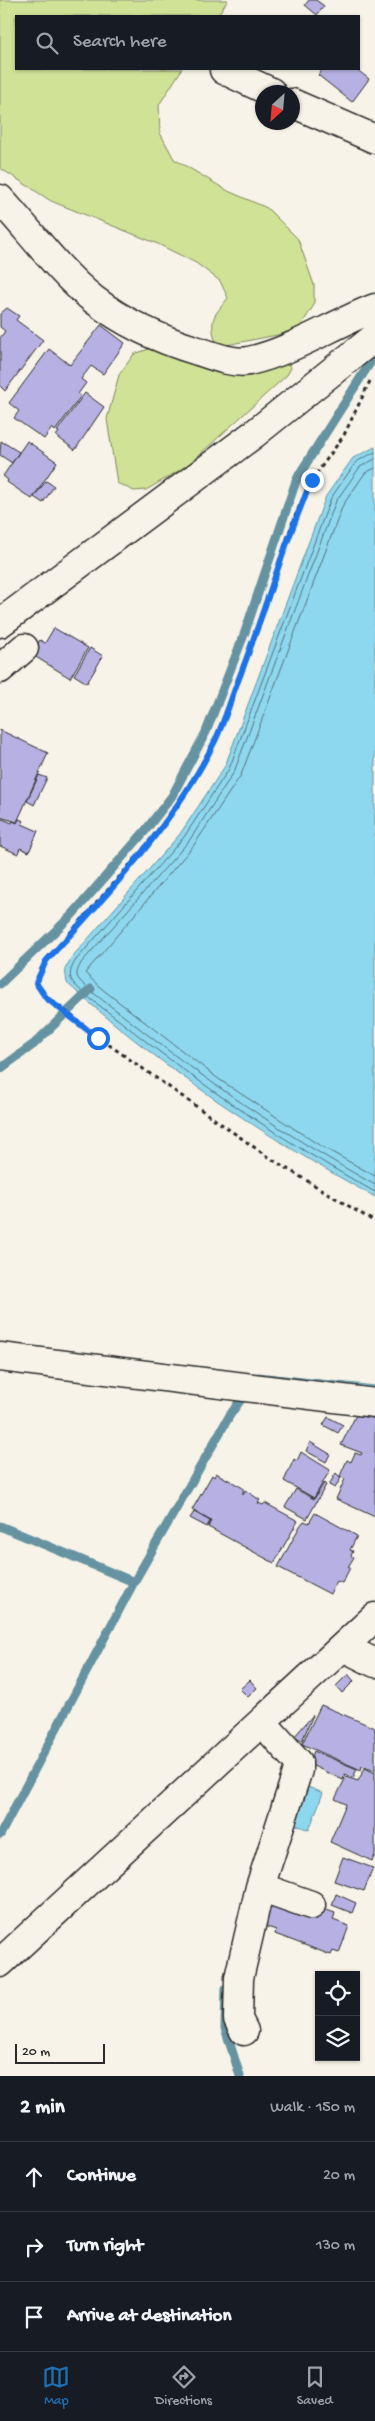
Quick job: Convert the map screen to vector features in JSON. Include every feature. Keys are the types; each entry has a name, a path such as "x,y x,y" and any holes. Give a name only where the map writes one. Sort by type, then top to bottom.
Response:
{"street":[{"path":"224,70 256,85"},
{"path":"300,106 375,139"},
{"path":"0,199 92,298 122,319 151,333 183,347 222,359 248,362 279,352 346,319 375,308"},
{"path":"0,624 254,434 375,337"},
{"path":"0,669 24,648"},
{"path":"0,1357 375,1403"},
{"path":"0,1963 375,1617"},
{"path":"343,1647 375,1663"},
{"path":"244,2031 238,2019 239,1978 260,1887 298,1770 298,1762 262,1722"},
{"path":"260,1887 311,1905"}],"path":[{"path":"371,377 344,436 312,480 294,519 256,634 215,742 182,800 149,843 46,961 36,983 46,998 268,1158 375,1222"}],"green space":[{"path":"0,0 228,0 218,15 15,15 15,70 181,70 159,105 160,133 174,159 228,191 267,208 298,239 314,285 314,305 300,327 282,334 226,345 215,340 213,333 214,317 228,298 220,281 196,263 158,244 51,201 0,168"},
{"path":"149,349 192,365 213,369 287,360 291,368 287,375 187,466 146,490 134,491 117,483 107,419 119,375 134,354"}],"water":[{"path":"375,447 375,1197 254,1125 176,1072 102,1014 67,983 65,969 72,957 180,834 225,766 326,496 353,458"},
{"path":"258,1373 375,1386 375,1390 254,1375"},
{"path":"303,1785 323,1793 309,1830 289,1822"}],"building":[{"path":"309,0 316,0 324,6 317,15 305,5"},
{"path":"322,70 357,70 369,79 352,102 318,75"},
{"path":"7,308 19,316 16,320 43,340 5,391 0,386 0,338 5,331 0,327 0,314"},
{"path":"101,325 125,343 103,374 91,366 81,379 86,383 78,394 81,396 55,431 52,428 44,439 14,418 19,411 9,403 49,349 70,365"},
{"path":"85,393 104,407 75,450 56,436 59,432 57,431"},
{"path":"1,441 19,452 12,463 0,455"},
{"path":"27,441 57,462 32,499 7,482 8,480 3,476"},
{"path":"46,481 54,486 43,503 34,497"},
{"path":"54,628 88,648 70,678 31,654 40,640 45,643"},
{"path":"90,648 103,656 87,683 74,675"},
{"path":"0,730 48,753 17,822 0,817"},
{"path":"39,775 47,778 34,805 27,801"},
{"path":"0,818 12,823 13,821 17,823 19,819 24,821 22,824 38,831 29,852 20,848 18,854 0,846"},
{"path":"357,1413 375,1419 375,1517 336,1499 345,1479 340,1476 347,1460 351,1462 355,1453 361,1455 362,1453 341,1445"},
{"path":"328,1417 343,1425 338,1433 323,1425"},
{"path":"310,1442 330,1454 326,1462 306,1451"},
{"path":"301,1452 330,1470 314,1498 284,1481 294,1459 297,1461"},
{"path":"216,1473 243,1488 243,1494 245,1490 260,1500 258,1503 263,1505 265,1503 298,1521 274,1563 208,1527 211,1521 192,1510 212,1475 214,1477"},
{"path":"336,1473 341,1478 335,1488 329,1485"},
{"path":"324,1483 326,1485 307,1519 285,1507 296,1489 314,1499"},
{"path":"194,1512 210,1521 207,1527 190,1518"},
{"path":"315,1513 357,1536 350,1550 353,1551 351,1556 354,1557 348,1567 350,1568 342,1583 337,1581 330,1594 278,1567 300,1526 304,1521 309,1523"},
{"path":"348,1674 354,1681 342,1693 336,1686"},
{"path":"250,1680 257,1688 248,1697 240,1689"},
{"path":"321,1705 375,1728 375,1771 362,1766 361,1770 302,1744"},
{"path":"313,1715 302,1741 294,1737"},
{"path":"314,1751 357,1769 353,1778 345,1774 343,1780 309,1764"},
{"path":"365,1768 375,1773 375,1855 372,1861 330,1842 346,1804 335,1799 346,1777 358,1781"},
{"path":"343,1857 373,1868 364,1891 334,1881"},
{"path":"336,1894 356,1903 352,1913 332,1905"},
{"path":"269,1897 313,1905 335,1913 333,1920 349,1926 339,1953 333,1951 331,1955 275,1934 276,1930 259,1924"}],"waterway":[{"path":"0,984 72,915 145,831 172,796 206,732 245,632 297,478 375,355"},
{"path":"0,1069 34,1044 91,989"},
{"path":"0,1835 134,1582 230,1415 247,1391"},
{"path":"0,1526 134,1582"},
{"path":"226,1988 225,2028 240,2076"}],"route":[{"path":"98,1038 46,998 36,983 46,961 149,843 182,800 215,742 256,634 294,519 312,480"}]}
